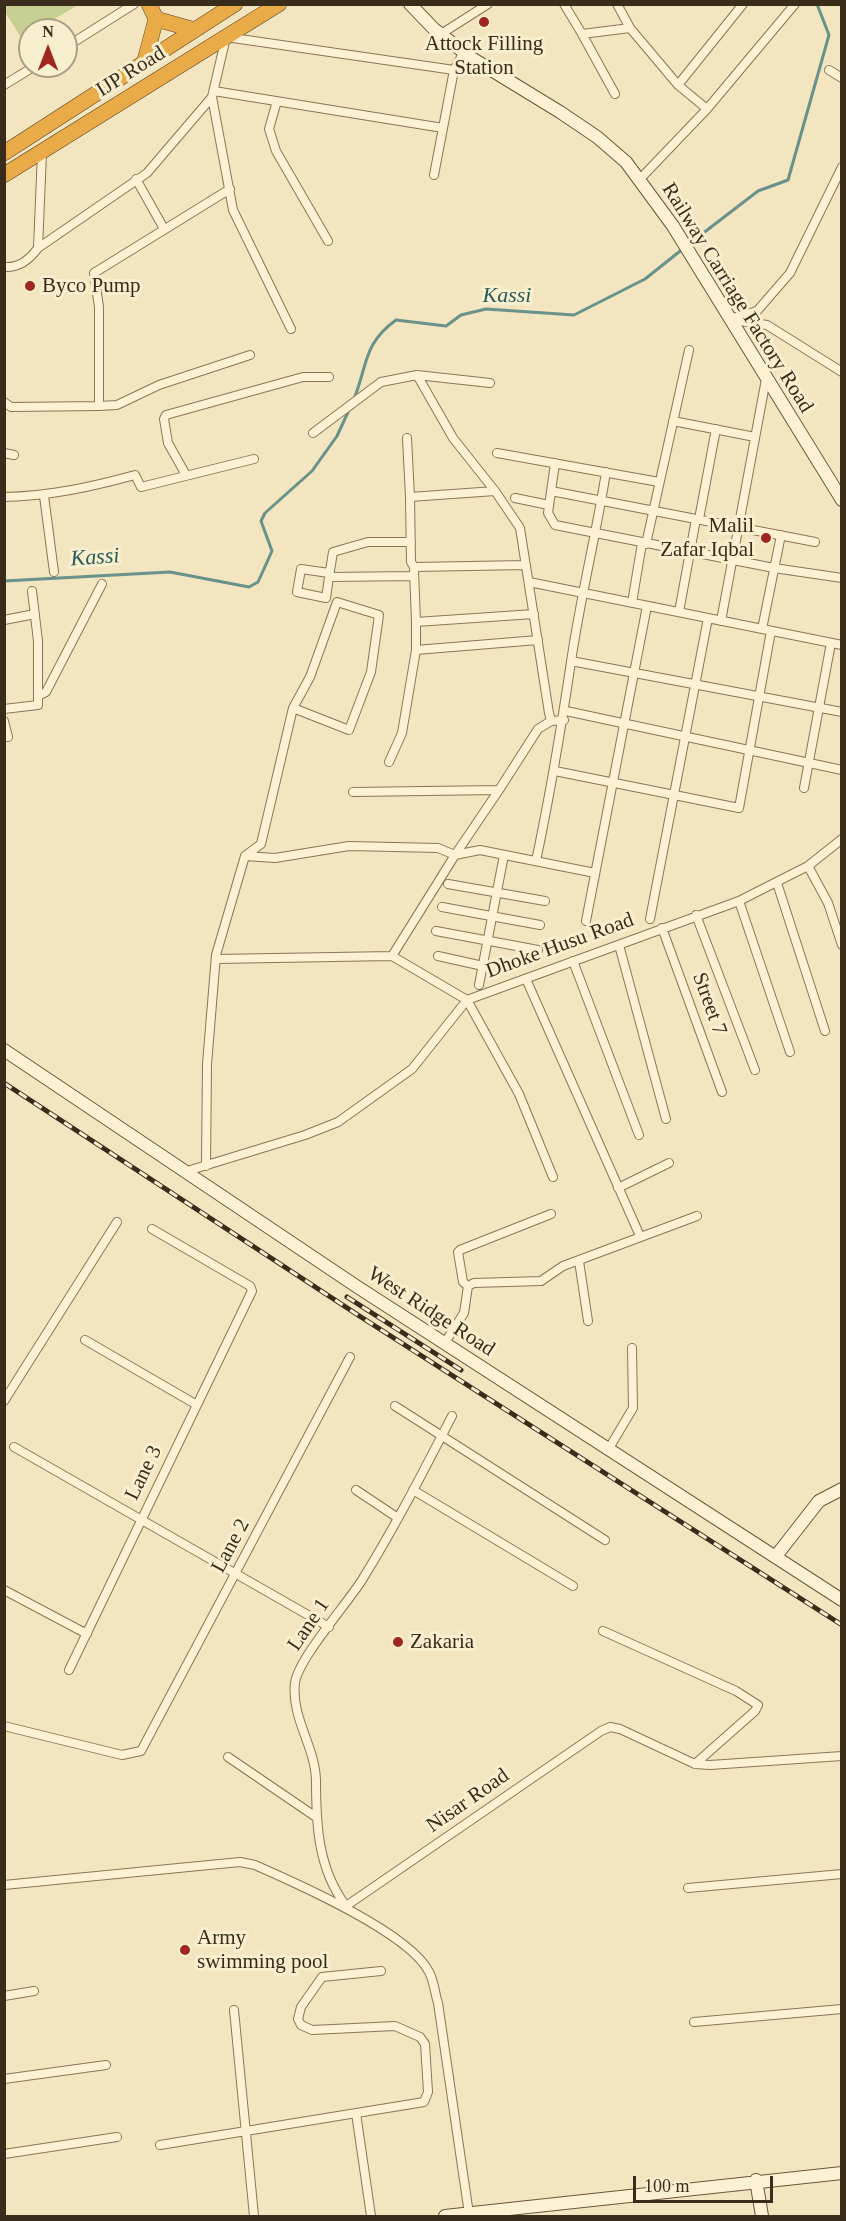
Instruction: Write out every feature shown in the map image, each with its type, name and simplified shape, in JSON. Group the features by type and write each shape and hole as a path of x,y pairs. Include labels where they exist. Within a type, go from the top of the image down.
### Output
{"highway":[{"path":"145,60 156,19 149,4"},
{"name":"IJP Road","path":"4,153 86,103 145,60 235,4"},
{"name":"IJP Road","path":"4,175 279,4"},
{"path":"156,19 195,30"}],"main road":[{"name":"Railway Carriage Factory Road","path":"410,4 441,34 464,52 597,137 626,162 673,226 841,498"},
{"name":"West Ridge Road","path":"4,1050 184,1173 444,1344 842,1600"},
{"path":"776,1556 819,1501 842,1489"},
{"path":"446,2217 756,2180 842,2173"},
{"path":"756,2180 762,2217"}],"street":[{"path":"78,40 135,4"},
{"path":"441,34 488,4"},
{"path":"564,4 615,94"},
{"path":"617,4 630,28 678,85 707,109"},
{"path":"678,85 743,4"},
{"path":"640,179 707,109 795,4"},
{"path":"582,34 630,28"},
{"path":"291,329 233,210 213,94 226,37 454,70"},
{"path":"434,175 454,70 464,52"},
{"path":"829,70 842,78"},
{"path":"4,84 18,76"},
{"path":"213,94 277,101 443,128"},
{"path":"4,267 13,267 30,260 38,248 136,179 147,174 213,94"},
{"path":"277,101 269,129 276,151 328,242"},
{"path":"38,248 42,153"},
{"path":"729,319 757,311 790,273 842,167"},
{"path":"136,179 164,228"},
{"path":"99,403 99,307 94,273 230,189"},
{"path":"729,319 767,325 842,372"},
{"path":"632,603 689,350"},
{"path":"4,402 11,407 22,408 99,403 117,405 159,385 250,355"},
{"path":"417,375 453,438 495,491 520,528 551,721"},
{"path":"313,433 381,382 417,375 490,383"},
{"path":"186,475 168,443 164,419 166,415 303,377 329,377"},
{"path":"721,621 766,379"},
{"path":"673,421 755,437"},
{"path":"679,612 688,552 698,519 716,429"},
{"path":"389,762 402,733 416,650 407,438"},
{"path":"4,453 14,455"},
{"path":"496,453 659,482"},
{"path":"4,497 44,496 135,475 141,487 254,459"},
{"path":"555,463 549,505 550,520 555,525 774,568 842,578"},
{"path":"536,861 566,711 571,661 597,534 606,472"},
{"path":"410,496 495,491"},
{"path":"551,491 815,542"},
{"path":"44,496 54,572"},
{"path":"515,498 549,505"},
{"path":"555,771 739,808 759,697 774,568 781,535"},
{"path":"411,542 368,542 333,552 329,575 526,565"},
{"path":"529,582 842,645"},
{"path":"38,696 46,692 102,584"},
{"path":"4,709 38,705 38,641 32,591"},
{"path":"206,1166 207,1064 216,959 245,856 261,844 293,708 310,677 337,602 379,615 371,672 349,730 293,708"},
{"path":"586,921 647,606"},
{"path":"4,620 35,614"},
{"path":"416,622 534,614"},
{"path":"651,919 708,618"},
{"path":"416,650 538,640"},
{"path":"804,788 831,643"},
{"path":"571,661 842,712"},
{"path":"566,711 842,770"},
{"path":"392,956 538,729 551,721 564,720"},
{"path":"4,721 8,737"},
{"path":"353,792 499,790"},
{"name":"Dhoke Husu Road","path":"184,1173 305,1136 338,1122 412,1069 466,1000 696,915 739,902 808,866 842,839"},
{"path":"245,856 275,858 350,846 438,848 455,855 480,850 595,873"},
{"path":"479,986 504,855"},
{"path":"808,866 828,903 842,945"},
{"path":"777,883 825,1031"},
{"path":"448,884 544,902"},
{"path":"739,902 790,1052"},
{"path":"441,907 540,925"},
{"path":"696,915 755,1070"},
{"name":"Street 7","path":"662,928 722,1092"},
{"path":"436,931 538,950"},
{"path":"619,945 666,1119"},
{"path":"216,959 392,956 466,1000 519,1094 553,1177"},
{"path":"438,956 483,966"},
{"path":"573,961 639,1135"},
{"path":"526,979 640,1236"},
{"path":"618,1188 669,1163"},
{"path":"468,1286 463,1282 458,1252 460,1250 551,1214"},
{"path":"468,1286 474,1283 541,1281 563,1266 697,1216"},
{"path":"4,1401 117,1222"},
{"name":"Lane 3","path":"69,1670 252,1291 250,1286 152,1229"},
{"path":"579,1261 588,1321"},
{"path":"444,1344 464,1313 468,1286"},
{"path":"85,1340 197,1405"},
{"path":"608,1450 633,1408 632,1348"},
{"name":"Lane 2","path":"4,1726 122,1755 141,1751 237,1574 350,1357"},
{"path":"395,1406 605,1540"},
{"name":"Lane 1","path":"346,1906 327,1874 316,1817 315,1768 309,1742 296,1713 295,1680 361,1582 452,1416"},
{"path":"14,1447 329,1627"},
{"path":"356,1490 398,1518"},
{"path":"413,1490 573,1586"},
{"path":"828,1495 842,1497"},
{"path":"4,1590 87,1634"},
{"path":"603,1631 736,1691 758,1705 755,1711 695,1764"},
{"name":"Nisar Road","path":"346,1906 610,1727 620,1729 695,1764"},
{"path":"695,1764 710,1765 842,1756"},
{"path":"228,1757 316,1817"},
{"path":"4,1885 240,1862 255,1865 346,1906 405,1946 429,1971 438,2003 469,2214"},
{"path":"688,1888 842,1874"},
{"path":"160,2145 424,2102 428,2092 425,2044 420,2037 395,2026 312,2030 301,2025 297,2014 322,1977 381,1971"},
{"path":"4,1996 34,1991"},
{"path":"694,2022 842,2009"},
{"path":"234,2010 254,2217"},
{"path":"4,2079 106,2065"},
{"path":"356,2113 371,2217"},
{"path":"4,2154 117,2137"}],"green space":[{"path":"5,4 78,5 56,18 18,18 18,33 5,12"}],"waterway":[{"name":"Kassi","path":"689,244 758,191 788,180 829,35 817,4"},
{"name":"Kassi","path":"354,399 372,346 385,329 396,320 446,326 461,315 486,309 574,315 645,279 684,248"},
{"name":"Kassi","path":"4,581 170,572 249,587 258,582 272,551 261,521 265,513 312,471 337,436 349,410"}],"railway":[{"path":"4,1083 361,1317 842,1625"},
{"path":"347,1297 461,1370"}],"place":[{"name":"Attock Filling Station","path":"484,22"},
{"name":"Byco Pump","path":"30,286"},
{"name":"Malil Zafar Iqbal","path":"766,538"},
{"name":"Zakaria","path":"398,1642"},
{"name":"Army swimming pool","path":"185,1950"}]}
